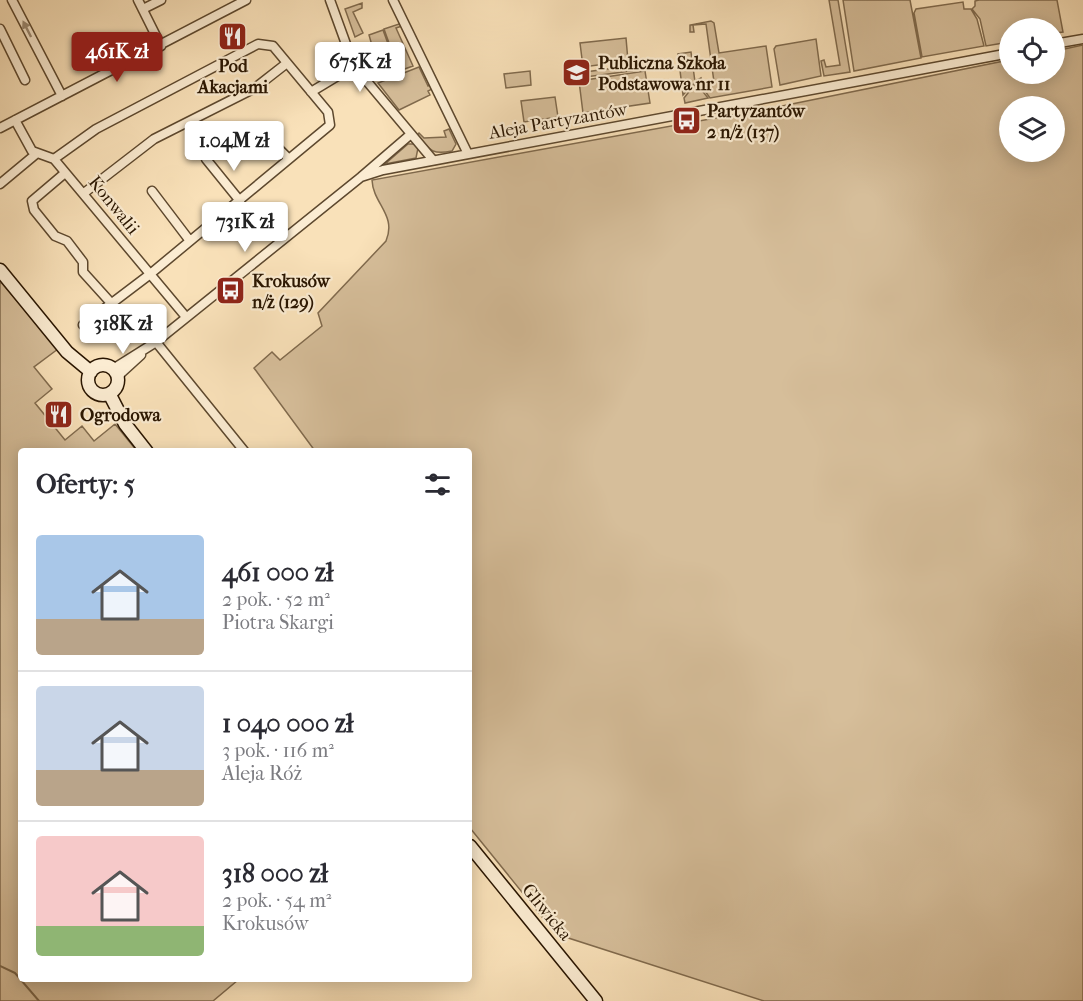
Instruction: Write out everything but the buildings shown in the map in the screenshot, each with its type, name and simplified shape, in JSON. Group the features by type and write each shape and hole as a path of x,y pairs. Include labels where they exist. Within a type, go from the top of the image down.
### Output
{"main road":[{"path":"0,270 67,352 90,372"},
{"path":"101,365 116,373 117,388 110,395 98,395 91,389 88,381 90,372 101,365"},
{"path":"110,395 125,424 144,448"},
{"name":"Gliwicka","path":"472,848 596,1001"}],"street":[{"path":"12,0 62,96"},
{"path":"138,0 161,45"},
{"path":"143,9 161,0"},
{"path":"0,128 246,0"},
{"path":"330,0 354,66 433,160"},
{"path":"393,0 468,154"},
{"path":"0,29 3,44 26,80"},
{"path":"1065,42 1083,39"},
{"path":"15,120 32,151 54,159 96,129 258,44 273,46 328,112 330,125 288,158 240,201 83,326"},
{"name":"Aleja Partyzantów","path":"361,177 433,160 999,55"},
{"path":"84,193 154,139 255,88 287,63"},
{"path":"311,92 354,66"},
{"path":"258,128 288,158"},
{"path":"116,373 361,177 411,134"},
{"path":"0,184 36,154"},
{"name":"Konwalii","path":"54,159 186,317"},
{"path":"206,159 240,201"},
{"path":"65,173 32,201 34,210 55,236 67,241 83,262 83,272 111,303"},
{"path":"152,191 190,241"},
{"path":"156,342 241,448"}],"shaded area":[{"path":"829,0 838,0 850,72 824,76 821,61 824,60 826,67 840,65"},
{"path":"843,0 910,0 921,58 854,71"},
{"path":"1057,0 1060,18 999,18 999,44 986,46 980,19 972,9 975,1"},
{"path":"963,2 964,9 971,9 977,19 984,46 922,57 914,13 916,9"},
{"path":"362,3 362,8 353,12 363,33 355,37 345,9"},
{"path":"711,21 714,23 719,53 766,46 772,87 710,98 697,80 701,78 702,85 714,82 706,24 693,25 694,32 690,32 690,25"},
{"path":"399,24 402,26 396,28 413,66 399,71 384,29"},
{"path":"383,30 398,71 373,80 356,56 363,53 370,71 387,64 381,46 373,49 369,35"},
{"path":"626,38 628,61 583,67 580,43"},
{"path":"816,39 821,76 780,85 774,49 776,46"},
{"path":"1083,45 1083,1001 764,1001 556,934 472,830 472,448 313,448 254,368 272,352 280,360 322,326 318,313 386,241 389,224 376,196 372,180 782,106 999,62 999,84 1065,84 1065,49"},
{"path":"691,52 695,82 683,95 678,54"},
{"path":"645,64 646,69 570,79 570,74"},
{"path":"419,67 428,86 430,85 432,89 428,91 430,95 399,110 378,83"},
{"path":"530,71 531,85 506,88 504,74"},
{"path":"645,71 650,103 583,113 579,81"},
{"path":"696,83 708,98 685,103 684,98"},
{"path":"555,97 558,117 524,122 521,101"},
{"path":"449,129 456,144 452,151 435,152 417,135 419,133 424,138 446,137 444,131"},
{"path":"408,144 415,144 418,148 416,158 385,164"},
{"path":"0,281 58,349 34,367 52,389 35,403 65,440 82,426 94,441 115,424 135,448 18,448 18,982 236,982 213,1001 0,1001"}],"waterway":[{"path":"0,966 18,976"},
{"path":"23,982 39,1001"}],"place":[{"name":"Pod Akacjami","path":"233,37"},
{"name":"Publiczna Szkoła Podstawowa nr 11","path":"577,73"},
{"name":"Partyzantów 2 n/ż (137)","path":"686,121"},
{"name":"Krokusów n/ż (129)","path":"231,291"},
{"name":"Ogrodowa","path":"59,415"}]}
